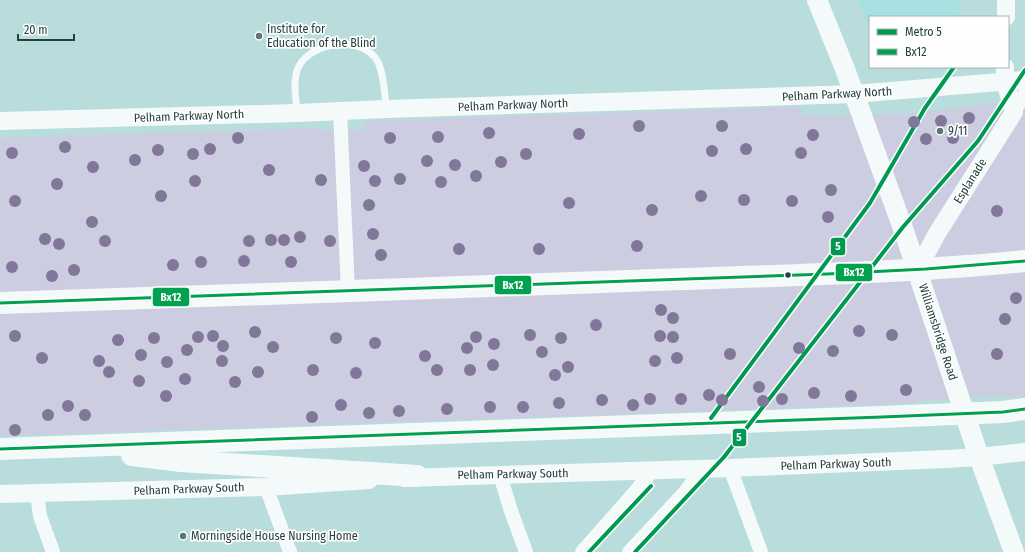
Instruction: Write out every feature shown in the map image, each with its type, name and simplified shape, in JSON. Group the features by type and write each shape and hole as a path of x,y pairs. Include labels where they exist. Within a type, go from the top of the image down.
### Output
{"main road":[{"name":"Williamsbridge Road","path":"818,0 854,94 917,270 979,457 1014,552"},
{"path":"0,303 348,292 876,272 966,267 1025,261"},
{"path":"0,449 858,418 1003,412 1025,409"},
{"path":"66,447 181,461 418,476"}],"street":[{"path":"1006,0 1006,16"},
{"name":"Pelham Parkway North","path":"0,121 854,94 1005,74 1025,80"},
{"path":"1005,74 1014,112"},
{"name":"Esplanade","path":"917,270 938,232 1025,93"},
{"path":"340,111 348,292"},
{"name":"Pelham Parkway South","path":"0,494 266,487 328,484 418,476 730,468 979,457 1025,452"},
{"path":"730,468 761,552"},
{"path":"628,552 685,492 702,469"},
{"path":"582,552 652,471"},
{"path":"500,475 526,552"},
{"path":"266,487 290,552"},
{"path":"37,494 40,516 53,552"}],"lane":[{"path":"297,112 296,76 299,66 306,58 322,48 330,45 345,44 354,45 364,49 372,54 378,62 382,74 386,109"}],"shaded area":[{"path":"858,0 959,0 959,16 869,16 869,27"},
{"path":"1025,100 1025,396 1007,398 1007,395 918,401 918,403 0,436 0,138 320,128 320,131 362,130 368,121 801,107 803,116 909,114"}],"metro line":[{"name":"5","path":"711,418 870,203 925,108 953,68"},
{"name":"5","path":"635,552 724,457 903,227 978,141 1025,70"},
{"name":"5","path":"589,552 651,486"}],"transit line":[{"name":"Bx12","path":"0,303 827,274 926,269 1025,261"},
{"name":"Bx12","path":"0,449 882,417 1003,412 1025,409"}],"place":[{"name":"Institute for Education of the Blind","path":"259,36"},
{"name":"9/11","path":"940,131"},
{"name":"Morningside House Nursing Home","path":"183,536"}]}
